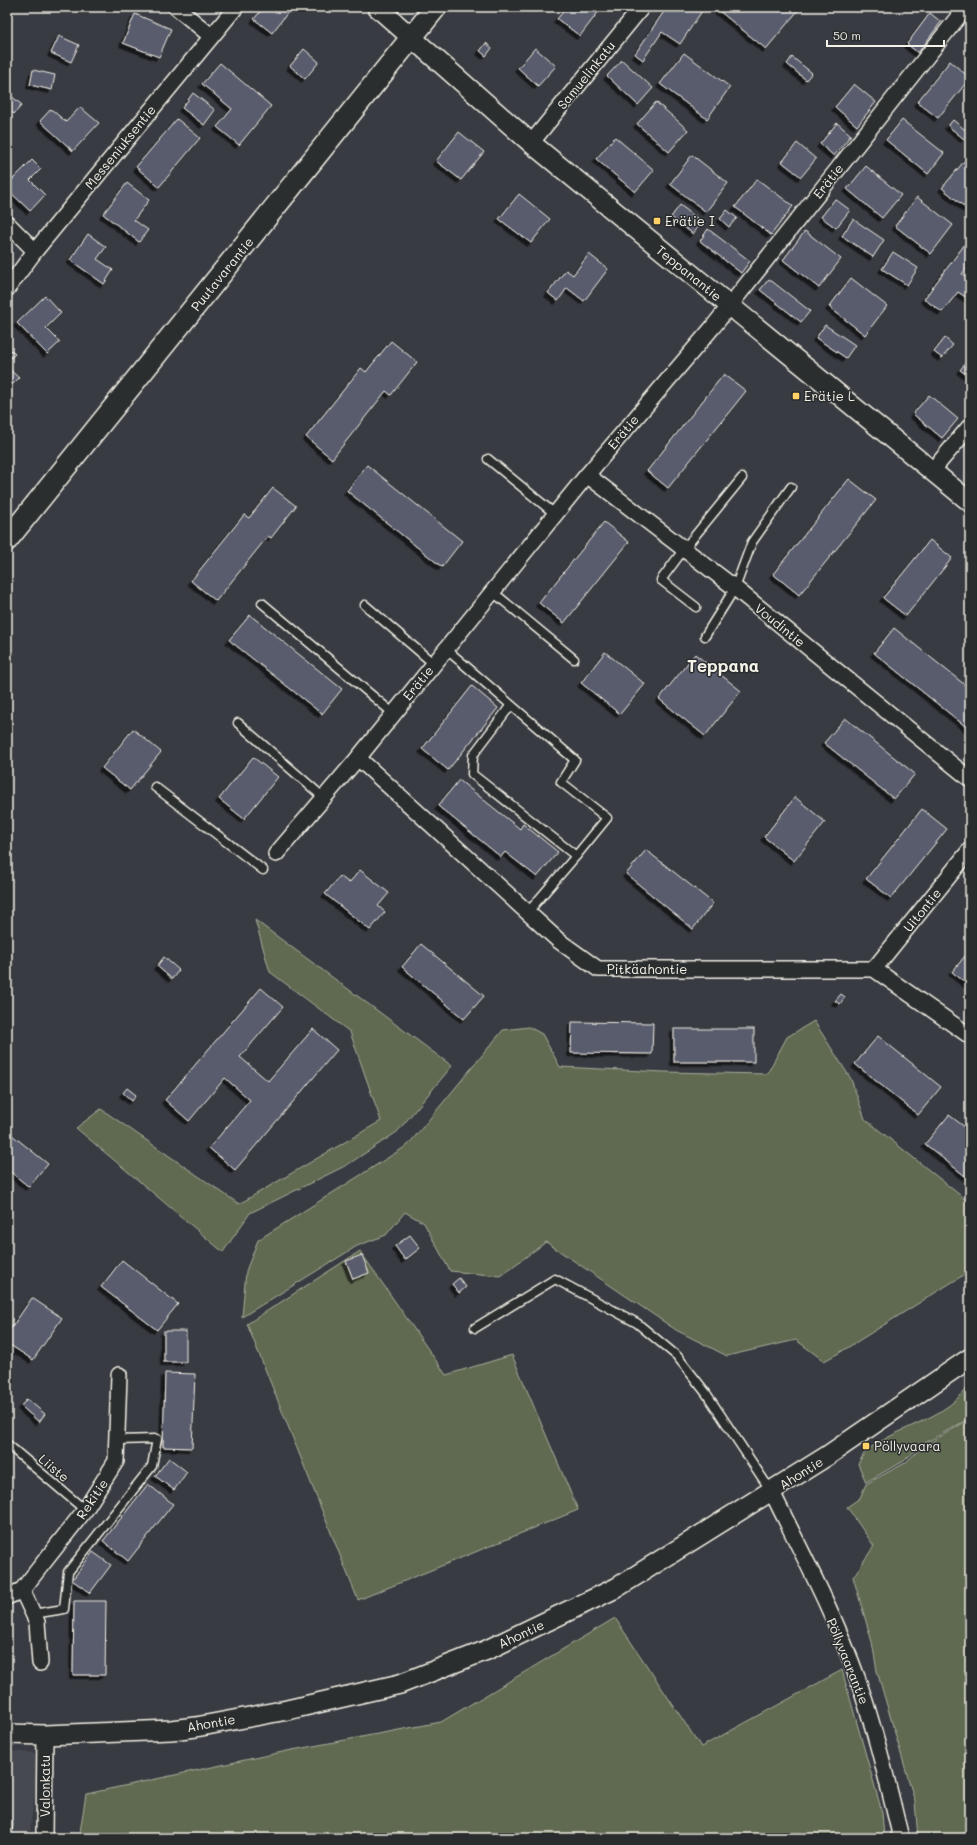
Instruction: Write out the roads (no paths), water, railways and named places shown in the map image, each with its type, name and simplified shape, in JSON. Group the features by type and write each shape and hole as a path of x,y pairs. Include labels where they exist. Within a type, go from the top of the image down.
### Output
{"main road":[{"name":"Puutavarantie","path":"7,540 436,7"}],"street":[{"path":"176,7 211,36"},
{"name":"Messeniuksentie","path":"7,289 35,251 236,7"},
{"name":"Teppanantie","path":"377,7 411,39 531,143 970,502"},
{"name":"Samuelinkatu","path":"531,143 642,7"},
{"name":"Erätie","path":"276,854 358,758 587,475 730,306 966,7"},
{"path":"7,223 35,251"},
{"path":"932,471 970,426"},
{"name":"Voudintie","path":"587,475 735,588 970,779"},
{"name":"Pitkäahontie","path":"358,758 559,941 598,969 874,969"},
{"name":"Uitontie","path":"874,969 970,850"},
{"path":"874,969 970,1036"},
{"name":"Ahontie","path":"7,1734 171,1730 196,1727 287,1710 400,1684 487,1650 616,1588 772,1492 970,1358"},
{"name":"Rekitie","path":"7,1597 22,1590 85,1510 116,1461 119,1375"},
{"name":"Pöllyvaarantie","path":"772,1492 838,1631 857,1678 878,1742 901,1838"},
{"path":"22,1590 37,1622 40,1663"},
{"name":"Valonkatu","path":"44,1838 45,1734"}],"lane":[{"path":"488,459 555,514"},
{"path":"696,607 661,580 684,549 742,478"},
{"path":"706,636 735,588 752,542 791,487"},
{"path":"493,592 574,660"},
{"path":"262,603 394,714"},
{"path":"365,605 434,664"},
{"path":"446,649 575,760 560,782 606,818 528,912"},
{"path":"511,705 473,756 472,774 576,856"},
{"path":"238,723 324,798"},
{"path":"155,787 263,870"},
{"path":"476,1328 555,1279 603,1303 637,1323 677,1356 706,1393 772,1492"},
{"path":"33,1614 64,1609 68,1572 152,1466 157,1439 117,1440"},
{"name":"Liiste","path":"7,1444 85,1510"}],"place":[{"name":"Erätie I","path":"657,221"},
{"name":"Erätie L","path":"796,396"},
{"name":"Pöllyvaara","path":"866,1446"}],"district":[{"name":"Teppana","path":"723,666"}]}
